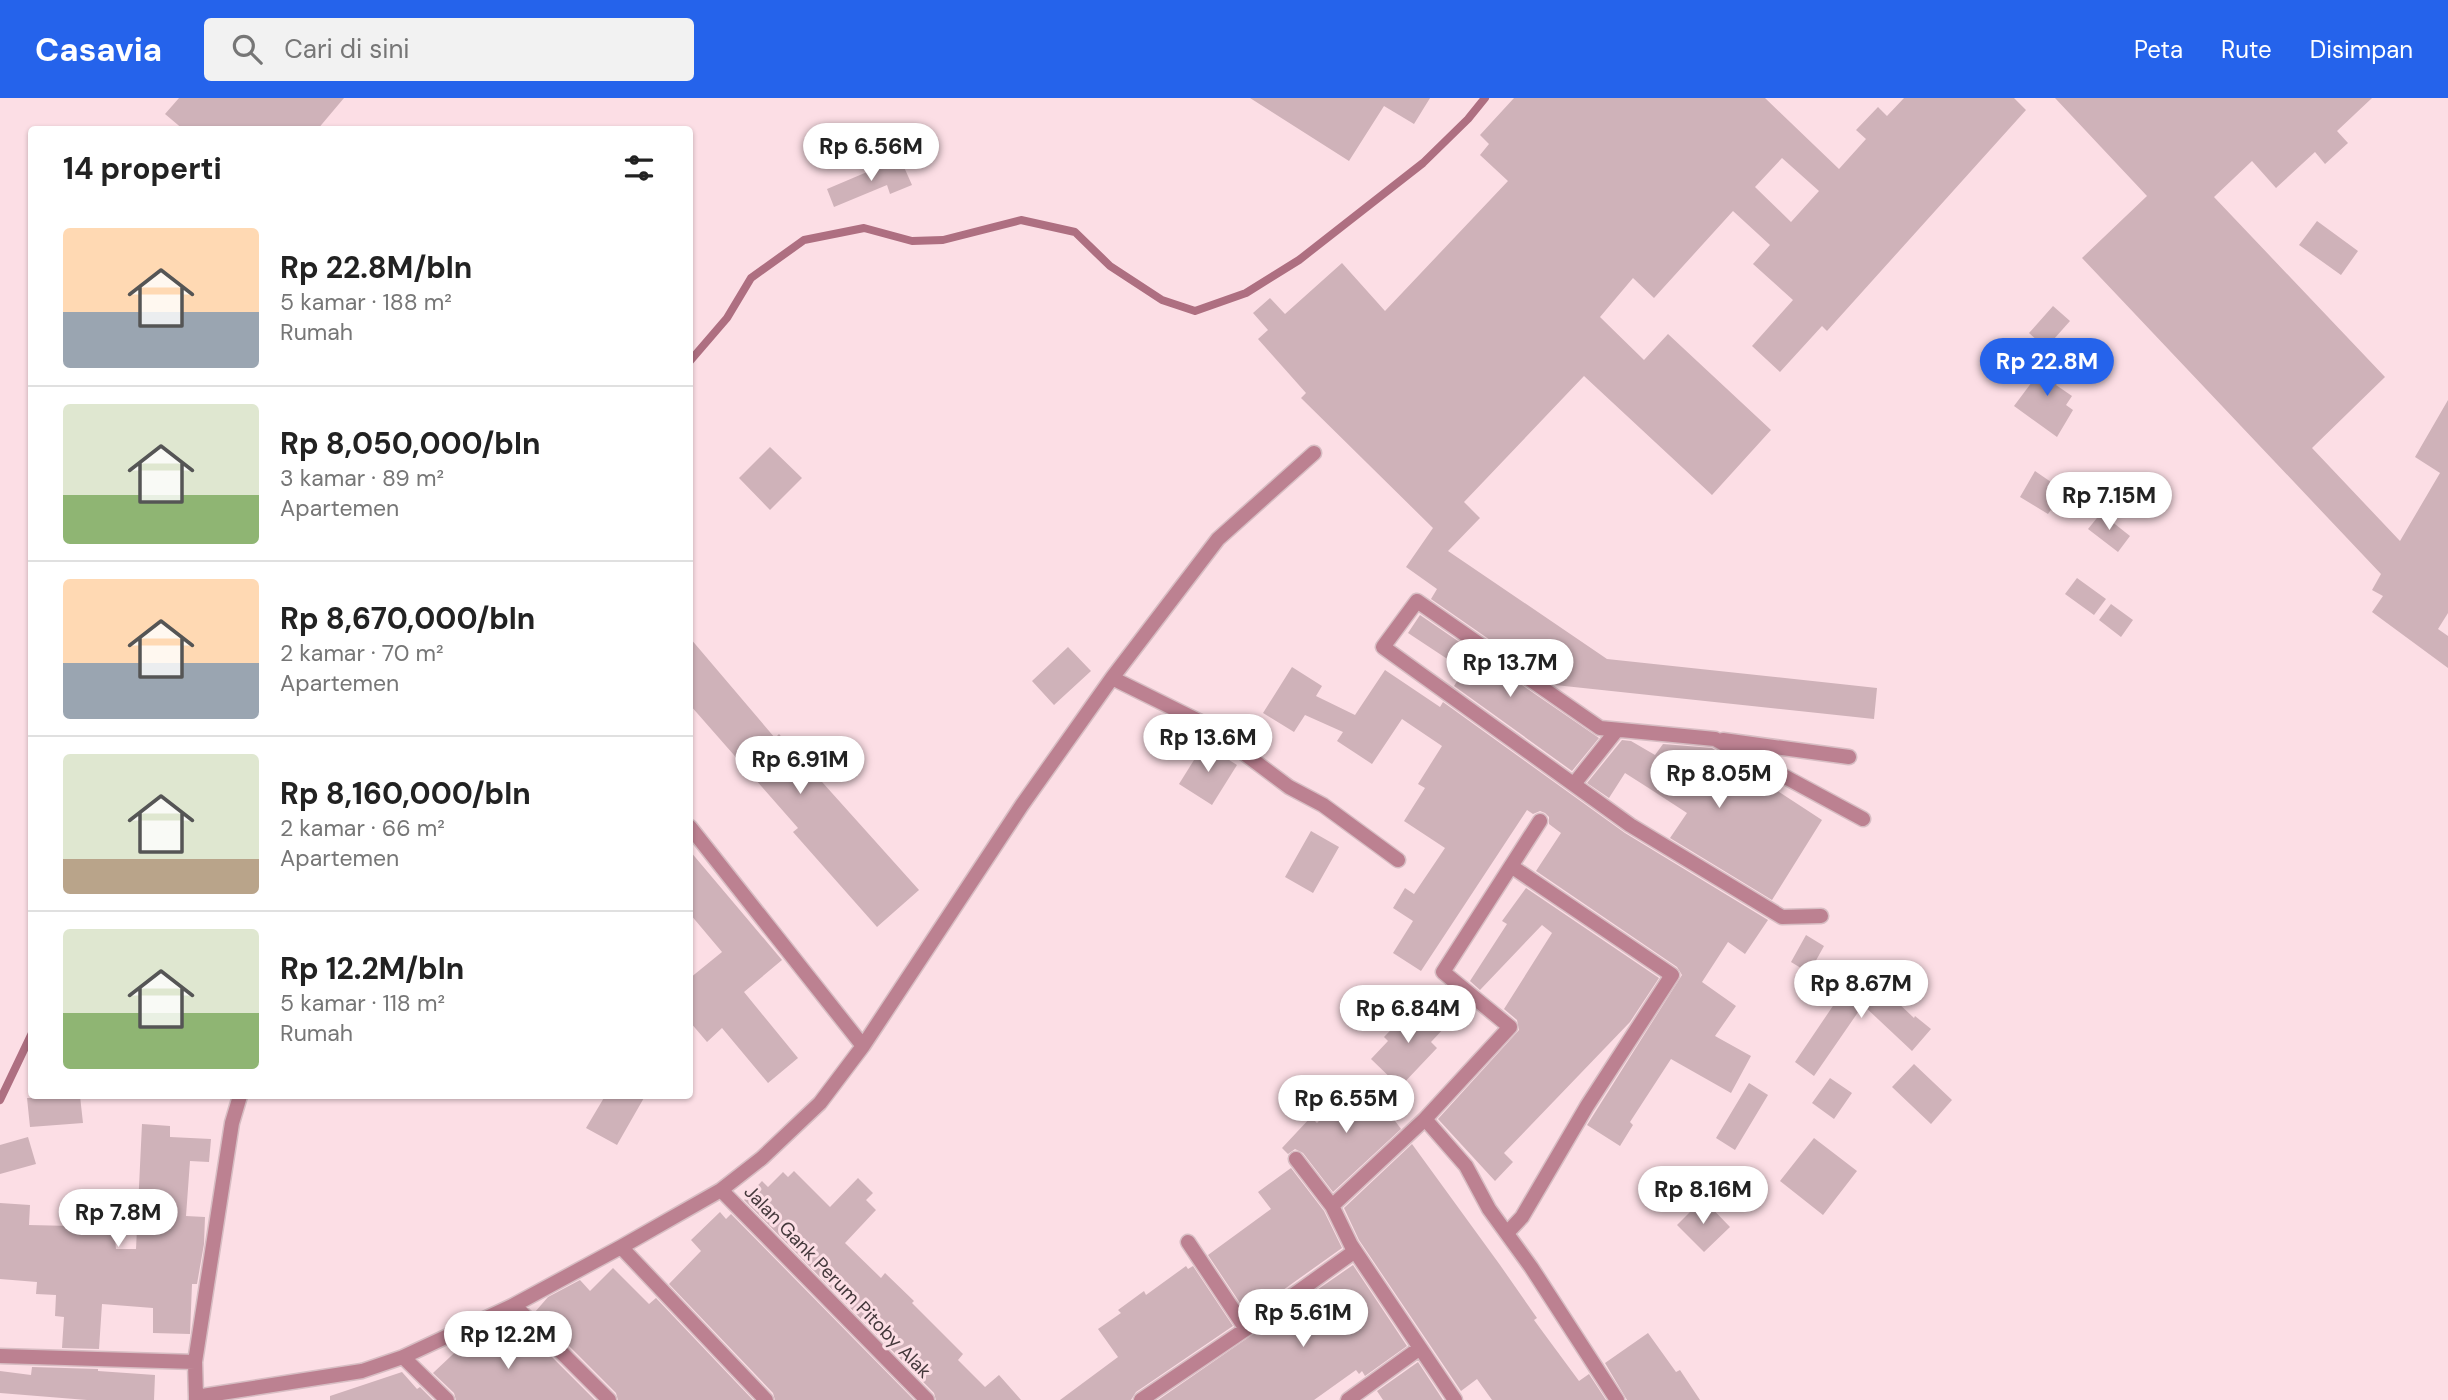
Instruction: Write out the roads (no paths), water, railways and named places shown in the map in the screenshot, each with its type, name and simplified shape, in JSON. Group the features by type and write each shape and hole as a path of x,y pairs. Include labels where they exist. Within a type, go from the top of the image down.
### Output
{"street":[{"path":"239,1099 232,1123 195,1362 196,1399 362,1371 403,1357 514,1305 721,1190 794,1130 820,1103 863,1046 1021,805 1112,678 1218,539 1314,453"},
{"path":"1821,916 1782,917 1630,825 1383,647 1417,601 1600,728 1715,739 1849,757"},
{"path":"1112,678 1205,724 1279,780 1323,805 1398,860"},
{"path":"1574,784 1617,730"},
{"path":"1715,739 1863,819"},
{"path":"1332,1206 1425,1119 1510,1027 1443,972 1540,821"},
{"path":"693,831 863,1046"},
{"path":"1507,1234 1522,1217 1587,1105 1672,975 1511,866"},
{"path":"1425,1119 1466,1166 1489,1209 1618,1400"},
{"path":"1296,1159 1332,1206 1355,1251 1455,1400"},
{"name":"Jalan Gank Perum Pitoby Alak","path":"721,1190 927,1400"},
{"path":"1188,1242 1246,1329"},
{"path":"621,1247 766,1400"},
{"path":"1141,1400 1355,1251"},
{"path":"514,1305 609,1400"},
{"path":"1348,1400 1420,1348"},
{"path":"0,1356 195,1362"},
{"path":"403,1357 447,1400"}],"waterway":[{"path":"693,358 727,318 751,278 804,240 864,228 912,241 943,240 1021,220 1075,232 1110,266 1162,300 1195,311 1246,293 1299,260 1423,163 1468,119 1485,98"},
{"path":"0,1100 28,1041"}]}
